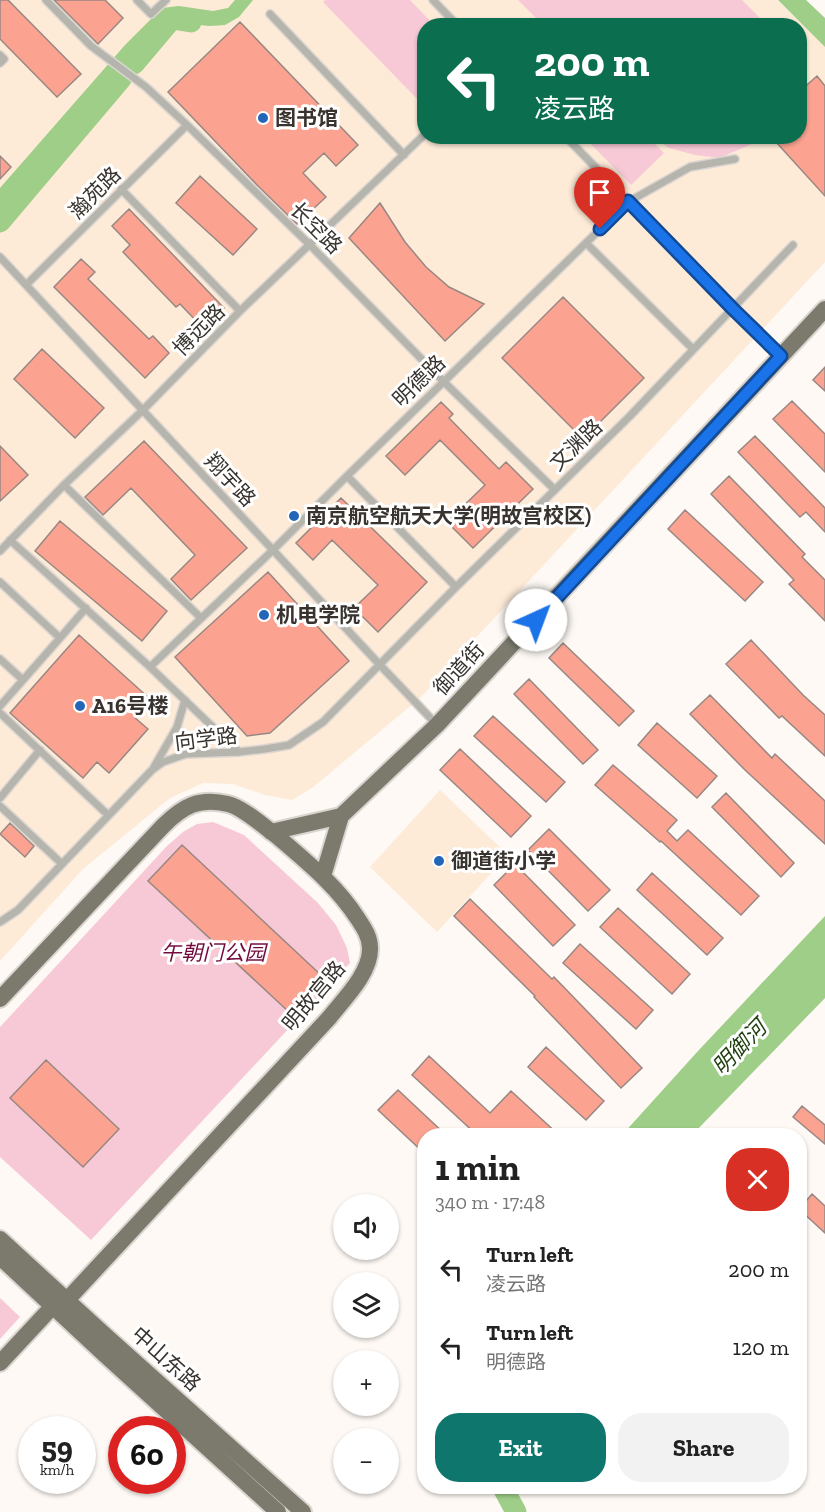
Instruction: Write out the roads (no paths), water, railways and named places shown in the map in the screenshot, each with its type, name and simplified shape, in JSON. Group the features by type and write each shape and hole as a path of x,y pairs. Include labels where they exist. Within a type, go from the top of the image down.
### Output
{"main road":[{"name":"御道街","path":"271,832 340,816 438,725 825,309"},
{"name":"明故宫路","path":"0,999 163,826 185,807 196,803 232,804 271,832 323,876 349,905 366,932 370,948 365,972 329,1018 0,1364"},
{"path":"323,876 340,816"},
{"name":"中山东路","path":"0,1239 60,1303 278,1512"},
{"name":"中山东路","path":"0,1257 60,1303 303,1512"}],"lane":[{"name":"长空路","path":"46,0 91,46 146,87 187,124 554,489"},
{"path":"137,0 151,14 166,0"},
{"path":"433,0 450,18"},
{"path":"270,14 404,155"},
{"path":"0,56 4,59 0,63"},
{"name":"瀚苑路","path":"26,285 187,124"},
{"name":"博远路","path":"0,551 240,311 417,142"},
{"path":"573,144 781,356"},
{"name":"明德路","path":"150,667 273,550 628,201 690,167 735,159"},
{"path":"122,189 240,311"},
{"path":"586,243 693,349"},
{"name":"文渊路","path":"380,665 456,586 629,417 793,245"},
{"name":"翔宇路","path":"0,257 438,725"},
{"path":"346,476 456,586"},
{"path":"64,485 201,618"},
{"path":"10,540 150,667 238,752"},
{"path":"0,582 60,638"},
{"path":"0,706 86,608"},
{"path":"0,659 23,680"},
{"name":"向学路","path":"0,922 18,910 152,770 163,762 186,754 238,752 289,745 323,722 380,665"},
{"path":"152,770 177,727 185,700"},
{"path":"0,713 108,815"},
{"path":"0,798 40,750"},
{"path":"0,806 61,863"}],"water":[{"path":"235,0 253,0 239,17 225,25 178,23 162,28 0,213 0,188 125,45 162,8 179,6 213,11 228,8"},
{"path":"778,0 806,0 825,18 825,47 807,29 807,18 796,18"},
{"path":"825,916 825,998 699,1128 628,1128"}],"waterway":[{"path":"134,64 172,19 191,22"},
{"path":"0,222 121,79"},
{"name":"明御河","path":"506,1494 516,1512"}],"place":[{"name":"图书馆","path":"263,118"},
{"name":"南京航空航天大学(明故宫校区)","path":"294,516"},
{"name":"机电学院","path":"264,615"},
{"name":"A16号楼","path":"80,706"},
{"name":"御道街小学","path":"439,861"}],"park label":[{"name":"午朝门公园","path":"213,953"}]}
